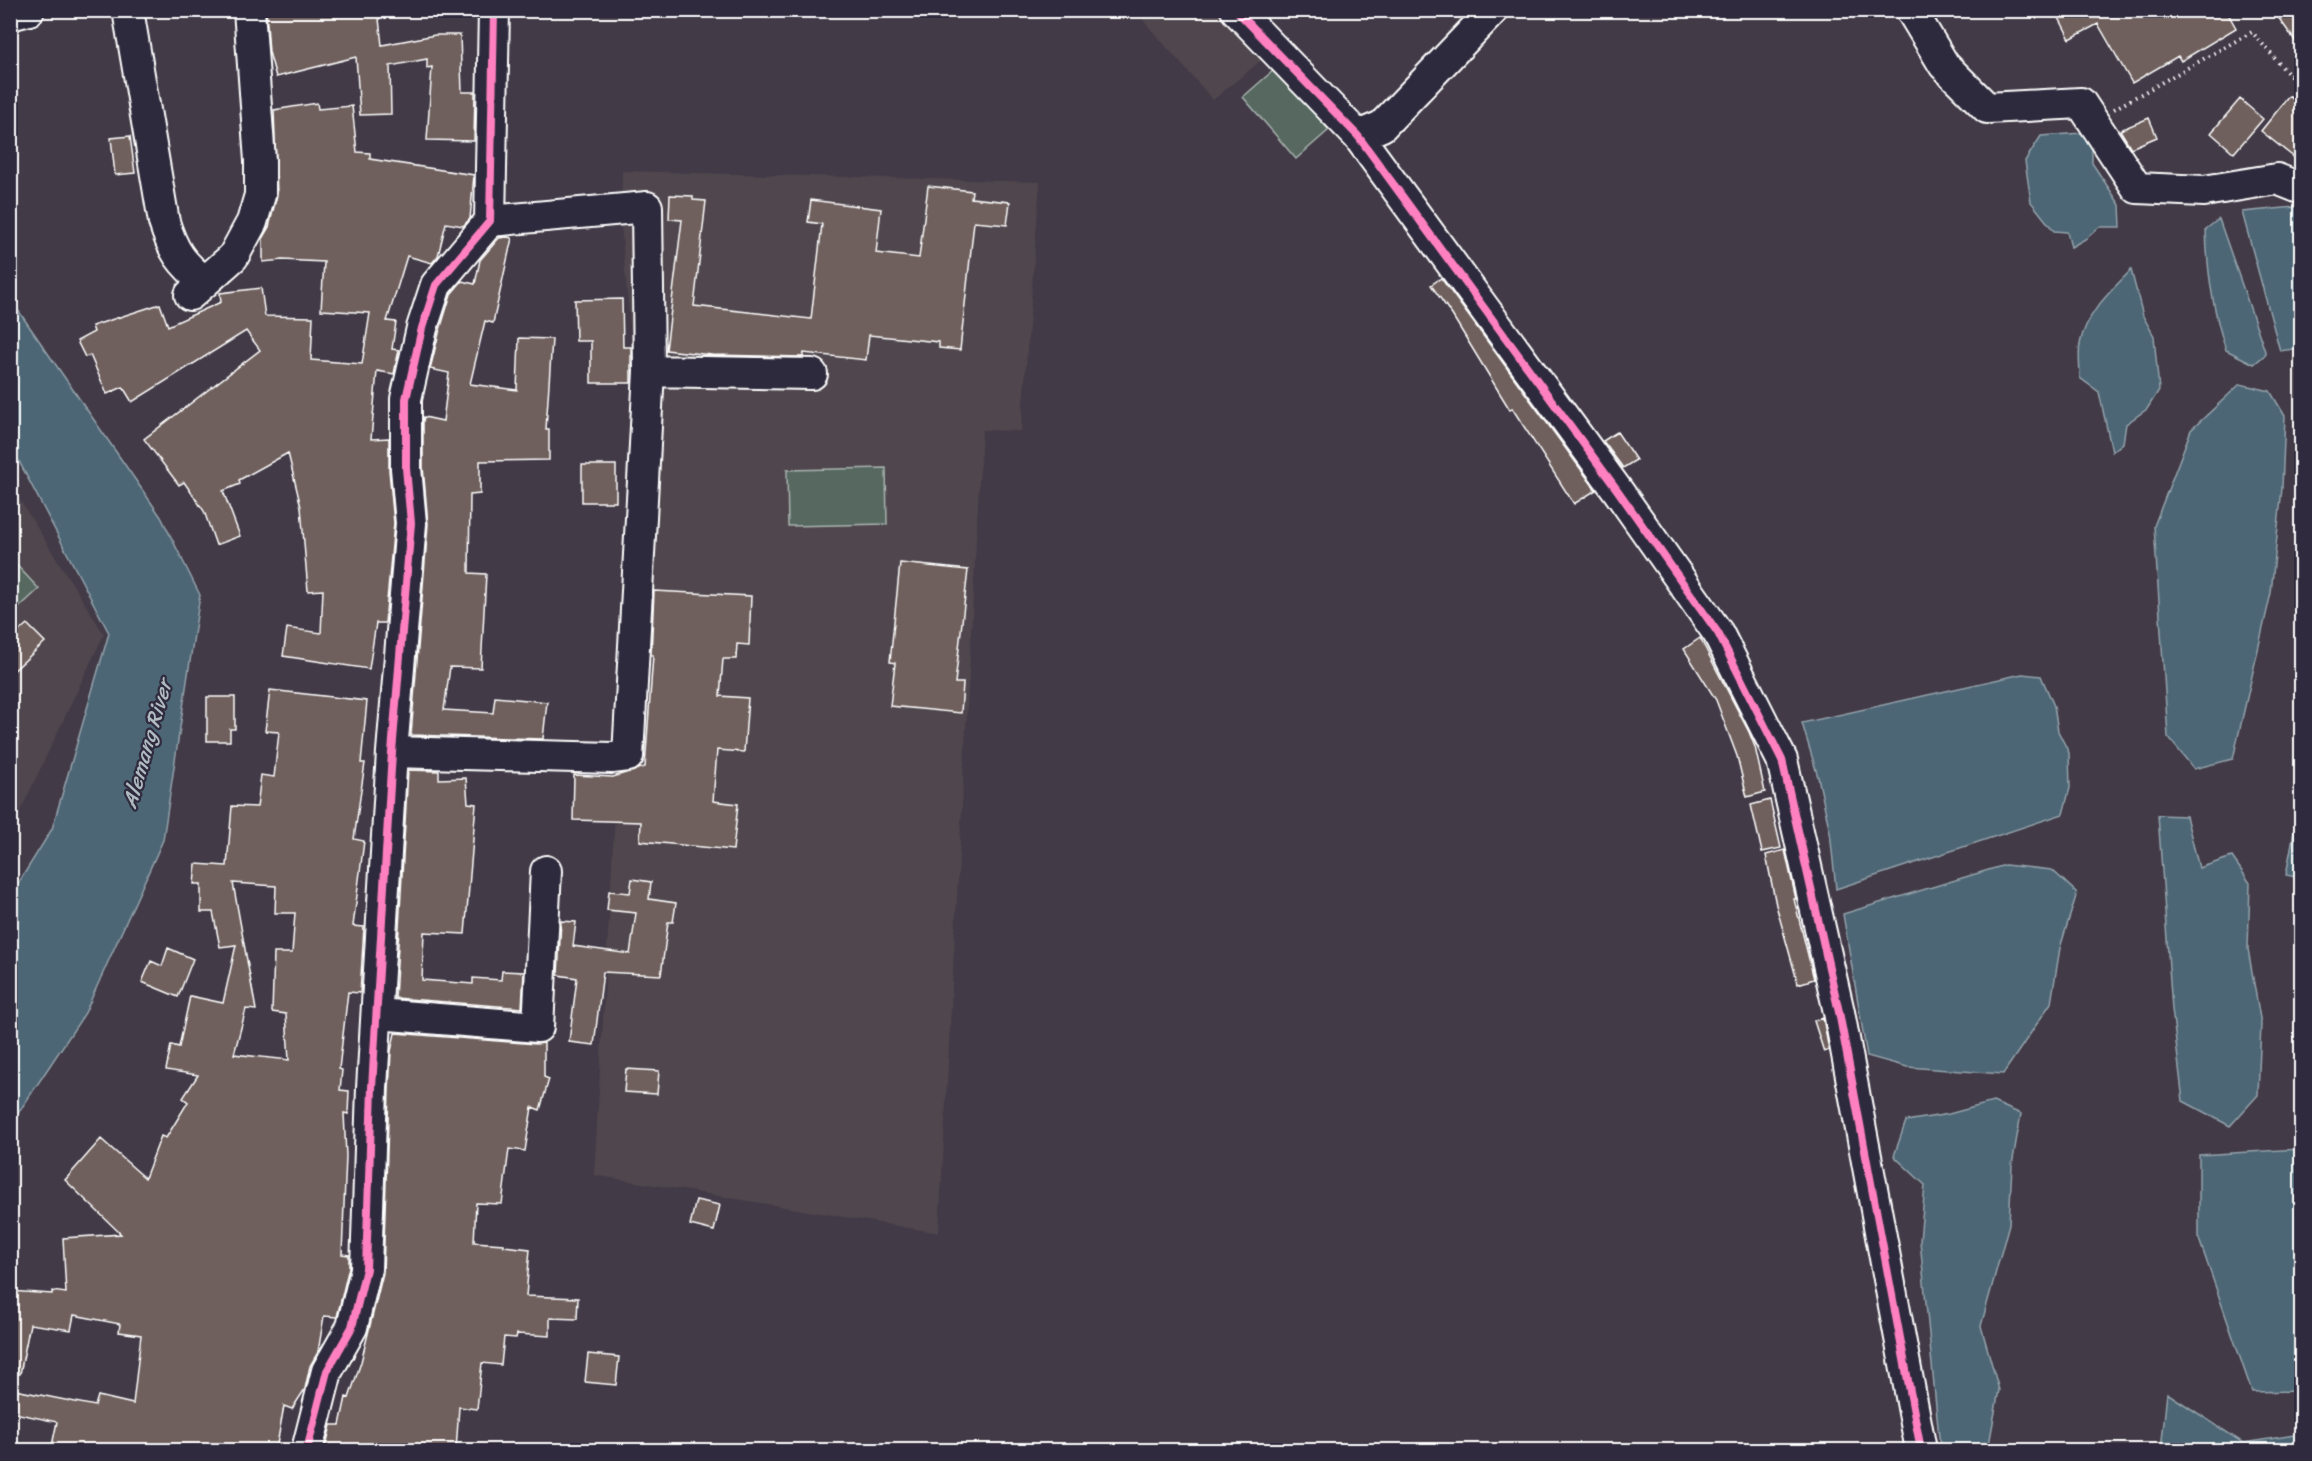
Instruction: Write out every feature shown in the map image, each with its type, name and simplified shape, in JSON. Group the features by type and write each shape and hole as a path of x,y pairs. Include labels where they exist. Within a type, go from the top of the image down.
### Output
{"street":[{"path":"10,15 29,10"},
{"path":"128,10 165,222 171,245 198,289 233,257 252,222 260,195 260,161 249,10"},
{"path":"307,1450 327,1371 352,1327 366,1269 377,1014 392,752 411,523 406,468 406,399 422,328 436,285 490,221 494,10"},
{"path":"1236,10 1358,136 1618,491 1718,633 1782,760 1839,1012 1921,1450"},
{"path":"1358,136 1382,126 1493,10"},
{"path":"1911,10 1944,65 1987,108 2080,103 2137,188 2204,191 2277,179 2301,189"},
{"path":"392,752 612,758 628,756 649,371 647,207 490,221"},
{"path":"649,371 812,374"},
{"path":"377,1014 538,1027 546,871"}],"path":[{"path":"2093,121 2252,32 2290,76 2301,68"}],"shaded area":[{"path":"1135,11 1217,11 1264,58 1213,100"},
{"path":"622,171 1040,182 1021,431 982,430 939,1233 594,1175 638,417 621,225"},
{"path":"11,486 104,634 11,831"}],"green space":[{"path":"1276,68 1329,130 1296,159 1243,97"},
{"path":"886,468 887,524 788,526 787,470"},
{"path":"10,558 39,589 11,615 10,615"}],"water":[{"path":"2082,133 2092,147 2092,163 2120,205 2121,227 2099,227 2087,238 2071,247 2067,232 2054,231 2031,202 2025,161 2041,136"},
{"path":"2296,207 2302,210 2301,348 2280,351 2242,212"},
{"path":"2219,219 2266,354 2254,364 2226,350 2214,306 2206,229"},
{"path":"2131,270 2143,316 2154,336 2159,390 2147,409 2126,424 2123,443 2112,452 2099,392 2080,378 2079,348 2083,333 2093,313"},
{"name":"Alemang River","path":"11,300 161,517 200,595 163,840 85,1013 11,1124 11,895 52,829 109,633 11,446"},
{"path":"2240,384 2270,391 2285,416 2282,488 2271,593 2233,759 2194,769 2168,737 2154,526 2191,430"},
{"path":"2022,674 2041,676 2054,706 2058,731 2069,753 2070,788 2063,814 1836,889 1830,832 1818,777 1802,723"},
{"path":"2301,794 2301,878 2286,875"},
{"path":"2158,815 2186,816 2199,868 2232,857 2250,883 2248,949 2261,1024 2258,1095 2230,1126 2183,1101 2172,1009"},
{"path":"2005,865 2052,870 2077,893 2060,948 2051,1003 2003,1074 1907,1067 1867,1056 1843,914"},
{"path":"1993,1102 2021,1114 2012,1165 2009,1224 1981,1326 1999,1390 1988,1450 1943,1450 1939,1437 1920,1241 1925,1185 1894,1156 1906,1121 1949,1114"},
{"path":"2301,1149 2301,1391 2252,1392 2199,1239 2199,1155"},
{"path":"2167,1393 2243,1443 2301,1434 2301,1450 2161,1450"}],"building":[{"path":"266,10 378,10 382,45 435,35 460,35 462,92 475,92 474,141 427,140 432,67 427,68 427,59 390,66 391,114 360,115 356,57 276,77 269,52"},
{"path":"2055,10 2226,10 2236,28 2181,61 2178,56 2132,83 2098,24 2070,39"},
{"path":"2273,10 2301,10 2301,49"},
{"path":"2289,96 2301,106 2301,163 2261,131"},
{"path":"2240,99 2263,119 2234,153 2211,133"},
{"path":"317,103 318,109 352,106 357,152 370,153 370,159 474,175 470,219 463,226 446,223 438,256 432,263 407,256 387,321 396,322 392,349 399,350 394,374 377,371 371,439 389,438 389,470 394,523 385,623 376,623 369,669 283,656 287,628 321,633 323,590 308,591 301,507 288,453 239,480 240,484 223,491 240,536 216,545 204,511 184,482 179,485 144,439 260,350 246,331 132,402 123,387 107,394 90,355 85,357 77,341 94,332 92,326 160,304 168,326 221,302 220,293 261,288 265,316 313,317 311,360 362,364 370,313 321,310 324,262 282,260 263,262 263,237 269,227 277,195 274,110"},
{"path":"2149,118 2157,137 2131,148 2120,130"},
{"path":"130,136 135,173 115,175 111,138"},
{"path":"928,186 972,191 971,198 1010,202 1007,225 974,222 960,350 939,348 939,342 869,335 866,360 804,353 803,357 712,355 666,350 682,220 669,219 670,195 693,196 693,200 706,201 694,306 811,319 822,224 808,222 811,200 881,209 876,253 919,258"},
{"path":"499,238 512,238 493,323 485,321 470,384 517,390 519,338 552,339 546,429 549,429 549,460 480,461 480,494 470,495 469,573 486,574 481,668 450,667 444,710 493,713 495,697 547,702 543,739 411,735 428,524 423,467 423,421 424,417 443,421 449,373 430,369 451,294 462,281 475,284 480,260"},
{"path":"1441,278 1596,490 1574,504 1512,408 1510,410 1431,285"},
{"path":"622,299 623,347 631,347 631,383 591,383 591,341 576,341 575,300"},
{"path":"1617,432 1636,460 1623,468 1603,441"},
{"path":"582,465 616,465 616,502 582,502"},
{"path":"900,563 968,570 955,683 963,683 961,713 890,706 895,663 890,662"},
{"path":"654,591 751,596 749,645 737,644 736,659 723,659 720,696 748,698 744,752 717,750 713,801 738,804 733,850 640,841 641,822 573,820 574,775 613,777 645,767 653,655 651,655"},
{"path":"27,624 45,642 10,674 10,639"},
{"path":"1700,638 1749,732 1755,747 1765,792 1747,797 1737,756 1716,700 1684,649"},
{"path":"270,690 367,701 361,763 365,763 354,839 364,841 353,926 364,927 360,993 348,992 339,1069 342,1070 340,1090 349,1091 348,1114 344,1113 346,1156 342,1254 349,1255 349,1267 337,1317 324,1316 318,1352 310,1366 305,1389 292,1409 284,1406 276,1450 51,1450 57,1422 10,1412 10,1389 95,1406 98,1396 133,1404 141,1335 119,1332 120,1324 74,1315 71,1330 30,1324 20,1374 10,1374 10,1291 66,1293 63,1238 121,1234 65,1180 101,1139 145,1178 161,1136 166,1138 188,1102 183,1098 198,1075 166,1070 171,1045 179,1047 190,996 223,1003 236,945 220,947 213,912 201,912 201,884 194,884 196,864 227,866 232,806 257,807 261,775 274,777 279,732 265,731","holes":["233,883 276,886 275,913 295,913 292,953 274,953 272,1012 286,1014 289,1060 234,1054 246,1009 256,1010"]},
{"path":"207,697 235,697 235,729 230,729 230,741 207,741"},
{"path":"408,770 439,771 439,779 466,778 468,803 476,804 465,934 424,932 422,980 473,984 473,978 501,980 502,971 524,972 522,1008 395,998"},
{"path":"1770,800 1781,848 1762,852 1751,805"},
{"path":"1785,850 1796,899 1794,899 1814,979 1798,984 1776,905 1766,855"},
{"path":"632,879 651,882 649,899 676,903 673,922 668,922 661,975 603,972 594,1045 569,1042 577,978 558,975 561,921 576,922 573,946 630,954 636,913 607,910 609,891 630,893"},
{"path":"168,948 193,959 178,997 142,982 151,961 162,966"},
{"path":"1823,1018 1829,1050 1824,1052 1814,1021"},
{"path":"395,1033 544,1043 544,1077 549,1079 540,1110 532,1107 525,1151 509,1149 502,1204 476,1203 474,1242 530,1249 526,1296 578,1298 577,1319 550,1318 550,1336 517,1334 516,1338 504,1337 501,1365 482,1363 477,1409 459,1407 456,1450 325,1450 331,1425 340,1425 346,1397 349,1398 361,1362 383,1273 391,1051"},
{"path":"626,1069 659,1071 657,1094 624,1092"},
{"path":"696,1200 720,1205 714,1231 690,1225"},
{"path":"588,1354 619,1357 616,1385 585,1382"}],"cycle path":[{"path":"307,1450 327,1371 352,1327 366,1269 372,1088 392,752 411,523 406,468 406,399 422,328 436,285 490,221 494,10"},
{"path":"1236,10 1358,136 1618,491 1718,633 1782,760 1839,1012 1921,1450"}]}
